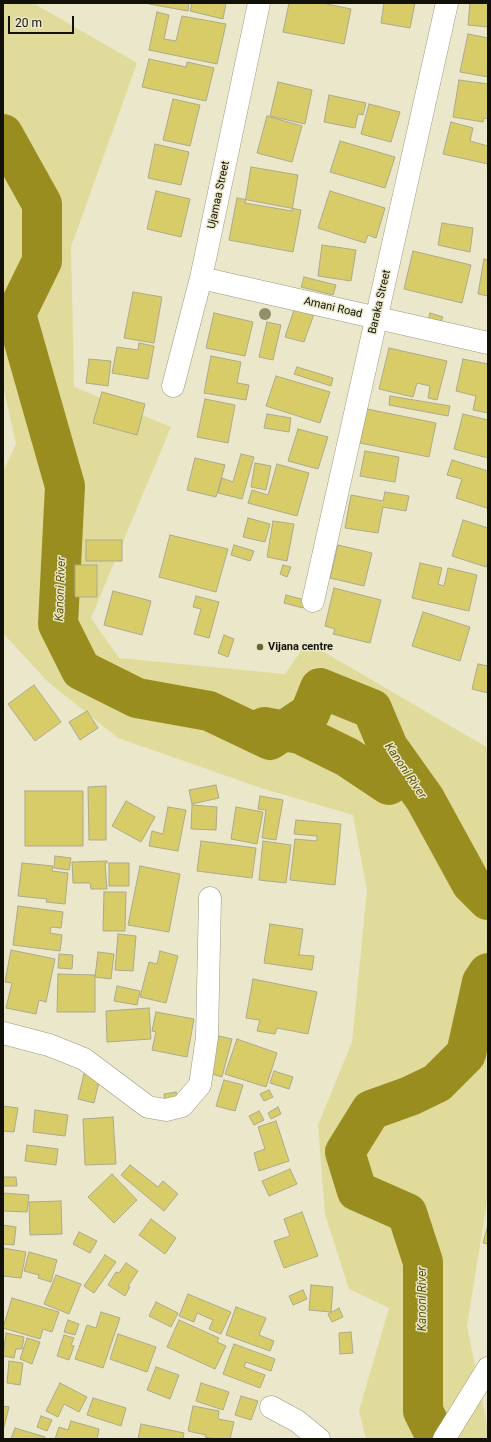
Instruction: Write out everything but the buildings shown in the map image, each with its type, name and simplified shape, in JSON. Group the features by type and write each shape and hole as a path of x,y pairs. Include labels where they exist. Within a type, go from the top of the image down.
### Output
{"street":[{"name":"Ujamaa Street","path":"173,386 201,278 259,3"},
{"name":"Baraka Street","path":"313,601 446,3"},
{"name":"Amani Road","path":"201,278 488,343"},
{"path":"3,1033 49,1045 84,1059 148,1107 166,1110 182,1106 200,1085 207,1037 210,898"},
{"path":"448,1433 488,1368"},
{"path":"271,1407 297,1421 320,1439"}],"shaded area":[{"path":"3,3 33,3 137,63 71,247 74,387 171,427 91,618 119,658 285,674 307,642 488,748 488,1195 467,1326 488,1429 488,1439 366,1439 359,1411 389,1308 349,1289 325,1214 318,1125 352,1042 367,890 353,815 261,788 118,738 47,681 3,633 3,472 16,444 3,385"}],"waterway":[{"name":"Kanoni River","path":"3,134 42,204 42,261 16,314 65,486 58,624 81,670 137,698 209,711 270,740 310,713 320,688 372,709 388,747 425,799 471,883 488,900"},
{"path":"264,727 300,734 347,757 389,785"},
{"name":"Kanoni River","path":"437,1439 423,1411 423,1262 407,1213 357,1191 345,1152 371,1110 410,1096 437,1083 466,1054 482,982 488,973"}],"place":[{"name":"Vijana centre","path":"260,647"}]}
